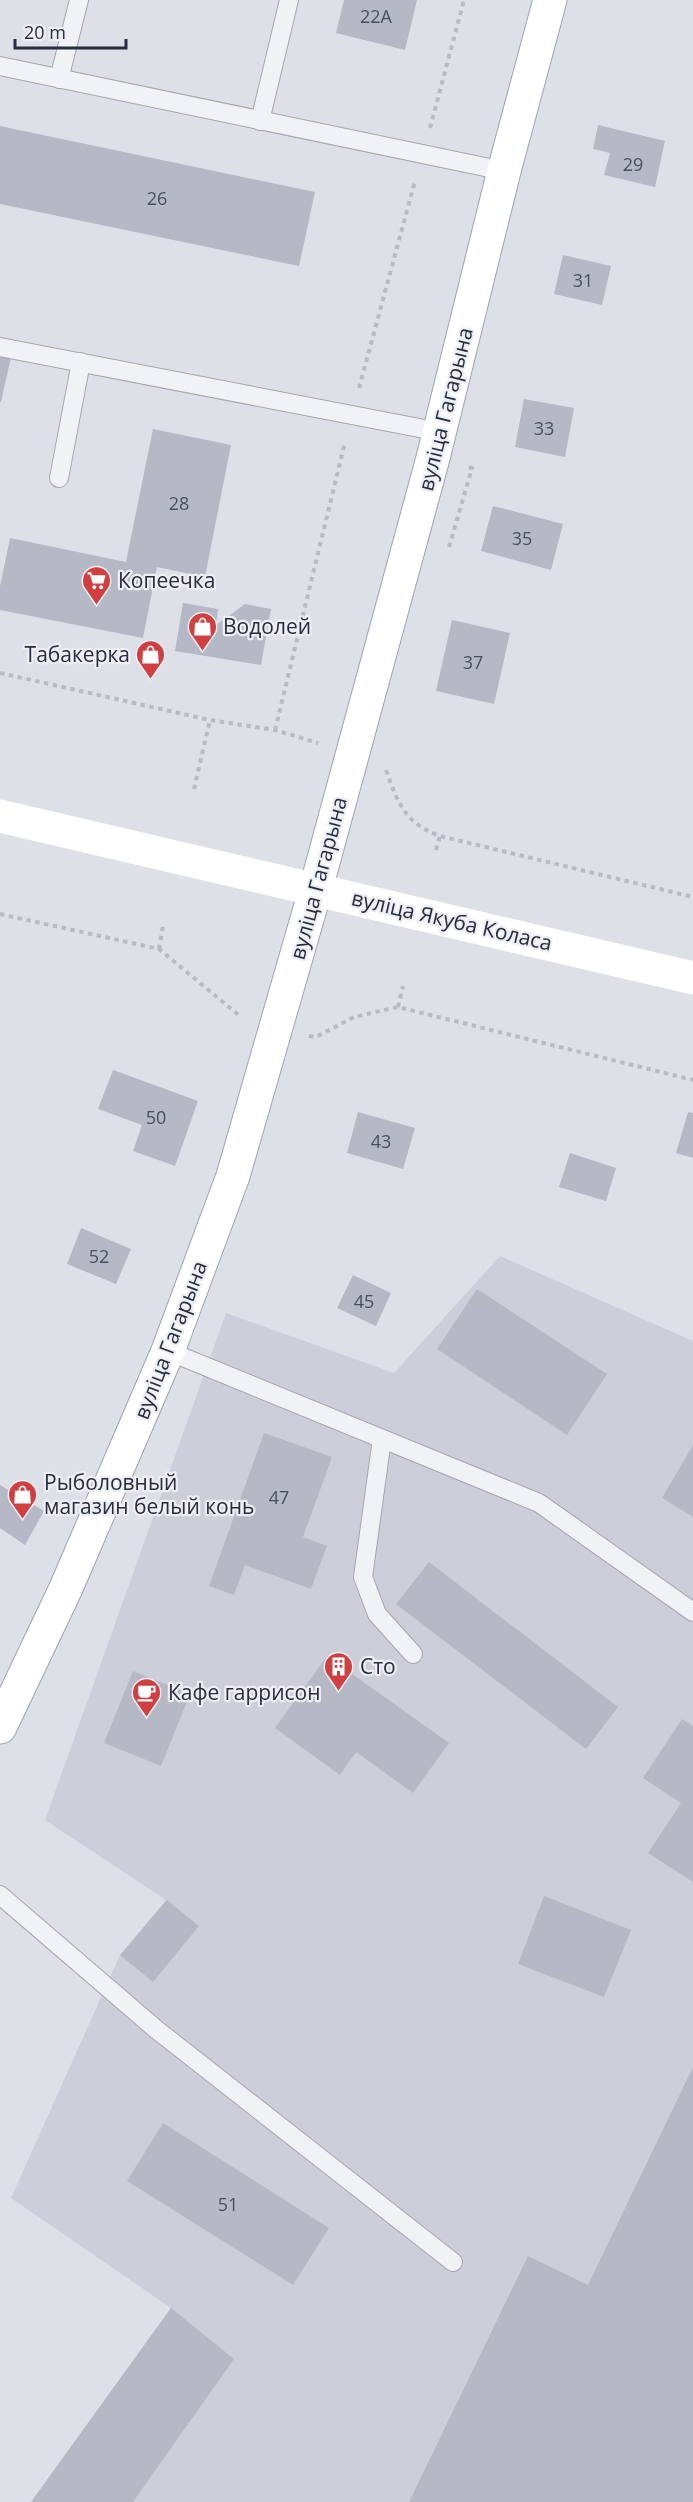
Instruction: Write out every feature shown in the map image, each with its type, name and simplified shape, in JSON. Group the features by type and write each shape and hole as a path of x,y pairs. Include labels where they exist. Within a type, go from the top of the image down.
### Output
{"main road":[{"name":"вуліца Гагарына","path":"0,1727 66,1588 168,1351 232,1176 316,888 440,432 504,171 550,0"},
{"name":"вуліца Якуба Коласа","path":"0,816 316,888 693,978"}],"lane":[{"path":"59,79 80,0"},
{"path":"260,121 289,0"},
{"path":"0,66 504,171"},
{"path":"0,347 352,413 440,432"},
{"path":"59,478 81,362"},
{"path":"168,1351 539,1503 693,1612"},
{"path":"382,1439 363,1577 377,1614 412,1654"},
{"path":"0,1895 157,2030 453,2262"}],"path":[{"path":"275,730 352,413 464,0"},
{"path":"194,789 210,720"},
{"path":"436,850 440,836"},
{"path":"0,914 159,949 242,1018 276,1029 316,1037 354,1017 398,1007 693,1080"},
{"path":"159,949 163,926"},
{"path":"398,1007 403,986"}],"shaded area":[{"path":"500,1256 693,1341 693,2502 31,2502 171,2308 11,2198 120,1955 166,1900 45,1820 226,1313 394,1373"}],"building":[{"path":"344,0 417,0 405,50 336,33"},
{"path":"598,125 665,141 655,187 604,175 610,153 593,149"},
{"path":"0,126 315,192 299,266 0,204"},
{"path":"563,255 611,266 602,305 554,294"},
{"path":"0,354 11,357 1,402 0,402"},
{"path":"524,399 574,408 565,457 515,447"},
{"path":"153,429 231,445 205,577 157,567 143,638 0,610 0,586 10,538 126,562"},
{"path":"493,506 563,524 551,570 481,551"},
{"path":"183,603 218,609 216,625 245,604 271,609 261,665 175,651"},
{"path":"452,620 510,633 494,704 436,691"},
{"path":"113,1070 198,1101 175,1166 133,1151 142,1125 98,1109"},
{"path":"358,1112 415,1128 403,1169 347,1153"},
{"path":"688,1112 693,1113 693,1158 676,1153"},
{"path":"570,1153 616,1168 606,1201 559,1187"},
{"path":"81,1228 131,1249 116,1284 67,1264"},
{"path":"353,1275 391,1293 376,1326 337,1308"},
{"path":"477,1289 607,1374 567,1435 437,1349"},
{"path":"264,1433 332,1457 303,1537 327,1546 311,1589 245,1565 234,1595 209,1586"},
{"path":"693,1445 693,1517 662,1498"},
{"path":"0,1485 44,1511 25,1545 0,1528"},
{"path":"429,1562 618,1707 586,1749 396,1604"},
{"name":"Сто","path":"327,1656 449,1743 413,1793 356,1752 340,1775 275,1728"},
{"name":"Кафе гаррисон","path":"133,1671 190,1694 161,1766 104,1743"},
{"path":"682,1719 693,1726 693,1882 648,1853 681,1803 643,1778"},
{"path":"544,1896 631,1930 604,1997 518,1964"},
{"path":"167,1900 199,1926 153,1982 120,1955"},
{"path":"693,2067 693,2502 409,2502 528,2256 588,2285"},
{"path":"163,2123 329,2228 293,2285 127,2181"},
{"path":"171,2308 234,2359 133,2502 31,2502"}],"place":[{"name":"Копеечка","path":"97,606"},
{"name":"Водолей","path":"202,652"},
{"name":"Табакерка","path":"151,680"},
{"name":"Рыболовный магазин белый конь","path":"23,1520"},
{"name":"Сто","path":"339,1692"},
{"name":"Кафе гаррисон","path":"147,1718"}]}
